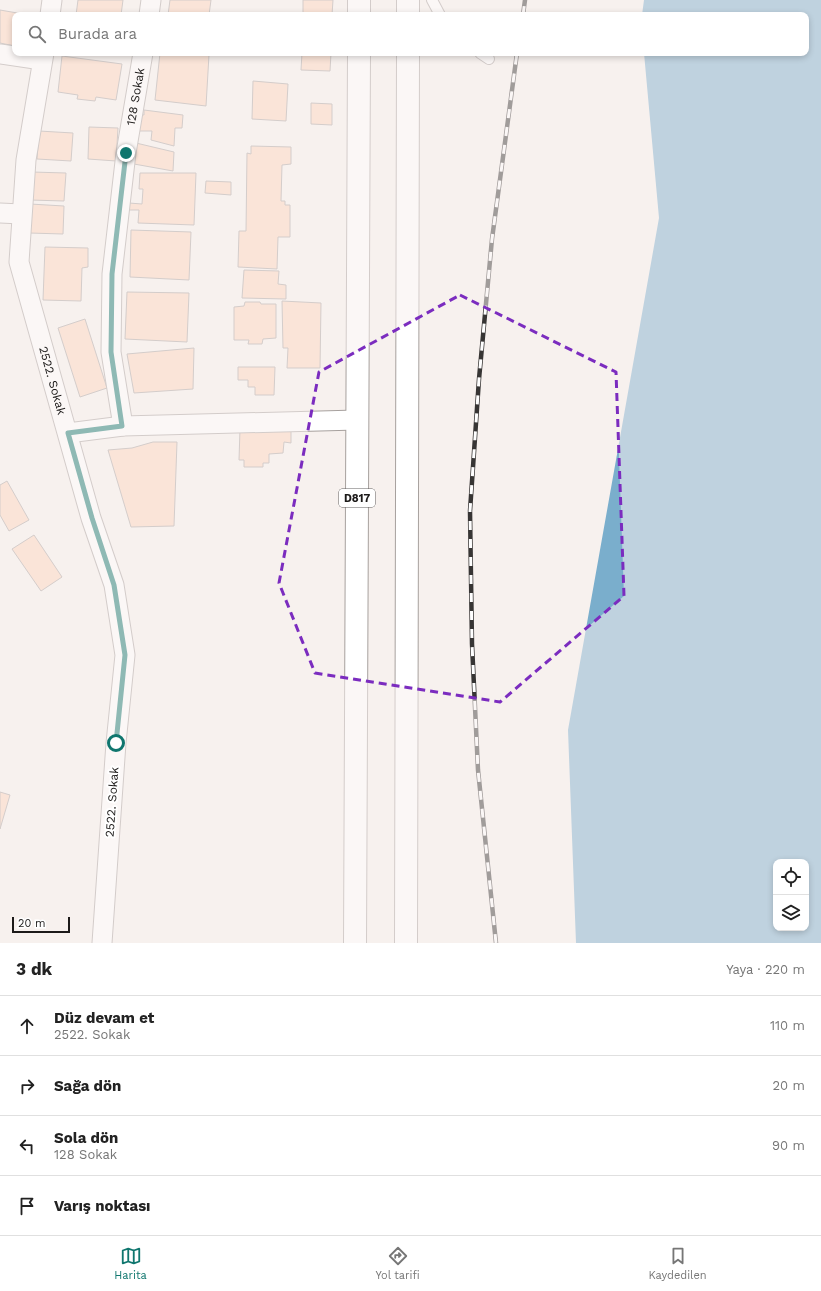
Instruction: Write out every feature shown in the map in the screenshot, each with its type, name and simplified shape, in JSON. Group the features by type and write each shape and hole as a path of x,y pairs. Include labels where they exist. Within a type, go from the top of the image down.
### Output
{"highway":[{"path":"359,0 359,12"},
{"path":"408,0 408,12"},
{"name":"D817","path":"355,943 359,56"},
{"path":"406,943 408,56"}],"street":[{"path":"50,12 52,0"},
{"path":"149,12 151,0"},
{"path":"0,54 12,55"},
{"path":"29,56 43,57"},
{"name":"128 Sokak","path":"122,426 111,352 112,274 126,153 142,56"},
{"name":"2522. Sokak","path":"43,57 26,160 21,214 19,262 92,518 114,585 125,655 116,743 102,943"},
{"path":"0,213 21,214"},
{"path":"68,433 122,426 358,420"}],"lane":[{"path":"432,0 438,12"},
{"path":"484,56 489,59"}],"highlighted area":[{"path":"460,295 616,372 624,596 500,702 315,673 279,583 319,372"}],"water":[{"path":"644,0 821,0 821,943 576,943 568,730 659,218 644,56 809,56 809,12 642,12"}],"building":[{"path":"78,0 123,0 121,12 76,12"},
{"path":"170,0 211,0 209,12 168,12"},
{"path":"303,0 333,0 332,12 303,12"},
{"path":"0,10 12,12 12,45 0,43"},
{"path":"62,56 122,64 116,100 96,97 95,101 77,99 78,95 58,92"},
{"path":"160,56 209,56 206,106 155,100"},
{"path":"302,56 331,56 330,71 301,70"},
{"path":"253,81 288,84 286,121 252,119"},
{"path":"311,103 332,104 332,125 311,124"},
{"path":"144,110 183,115 182,128 175,128 174,146 151,140 152,131 139,131 139,114 144,115"},
{"path":"89,127 118,128 116,161 88,159"},
{"path":"39,131 73,133 71,161 37,159"},
{"path":"136,143 174,152 173,171 134,164"},
{"path":"251,146 291,147 291,164 282,165 281,201 285,201 285,205 290,205 290,237 278,237 277,269 238,267 239,231 246,231 247,153 251,154"},
{"path":"32,172 66,173 64,201 30,200"},
{"path":"140,173 196,173 194,225 138,223 139,210 129,210 129,203 142,204 143,189 139,189"},
{"path":"206,181 231,182 231,195 205,193"},
{"path":"30,204 64,206 63,234 29,233"},
{"path":"131,230 191,232 189,280 130,277"},
{"path":"45,247 88,248 88,267 82,268 81,301 43,300"},
{"path":"244,270 279,271 278,284 286,285 286,299 242,298"},
{"path":"127,292 189,293 187,342 125,339"},
{"path":"282,301 321,303 320,368 287,368 288,348 283,348"},
{"path":"245,302 276,304 276,338 263,339 262,344 248,344 249,340 234,340 234,307 244,306"},
{"path":"85,319 107,388 80,397 58,328"},
{"path":"194,348 193,389 134,393 127,354"},
{"path":"238,367 275,367 274,395 255,395 255,387 248,387 248,380 238,380"},
{"path":"291,426 291,443 284,442 283,453 269,454 269,463 263,463 263,467 244,467 244,460 239,460 240,429"},
{"path":"153,442 177,442 174,526 131,527 108,450 132,448"},
{"path":"7,481 29,520 9,531 0,515 0,485"},
{"path":"34,535 62,577 41,591 12,549"},
{"path":"0,792 10,795 0,829"}],"railway":[{"path":"523,12 525,0"},
{"path":"496,943 478,770 472,644 470,511 479,379 492,239 517,56"}],"route":[{"path":"116,743 125,655 114,585 92,518 68,433 122,426 111,352 112,274 126,153"}]}
